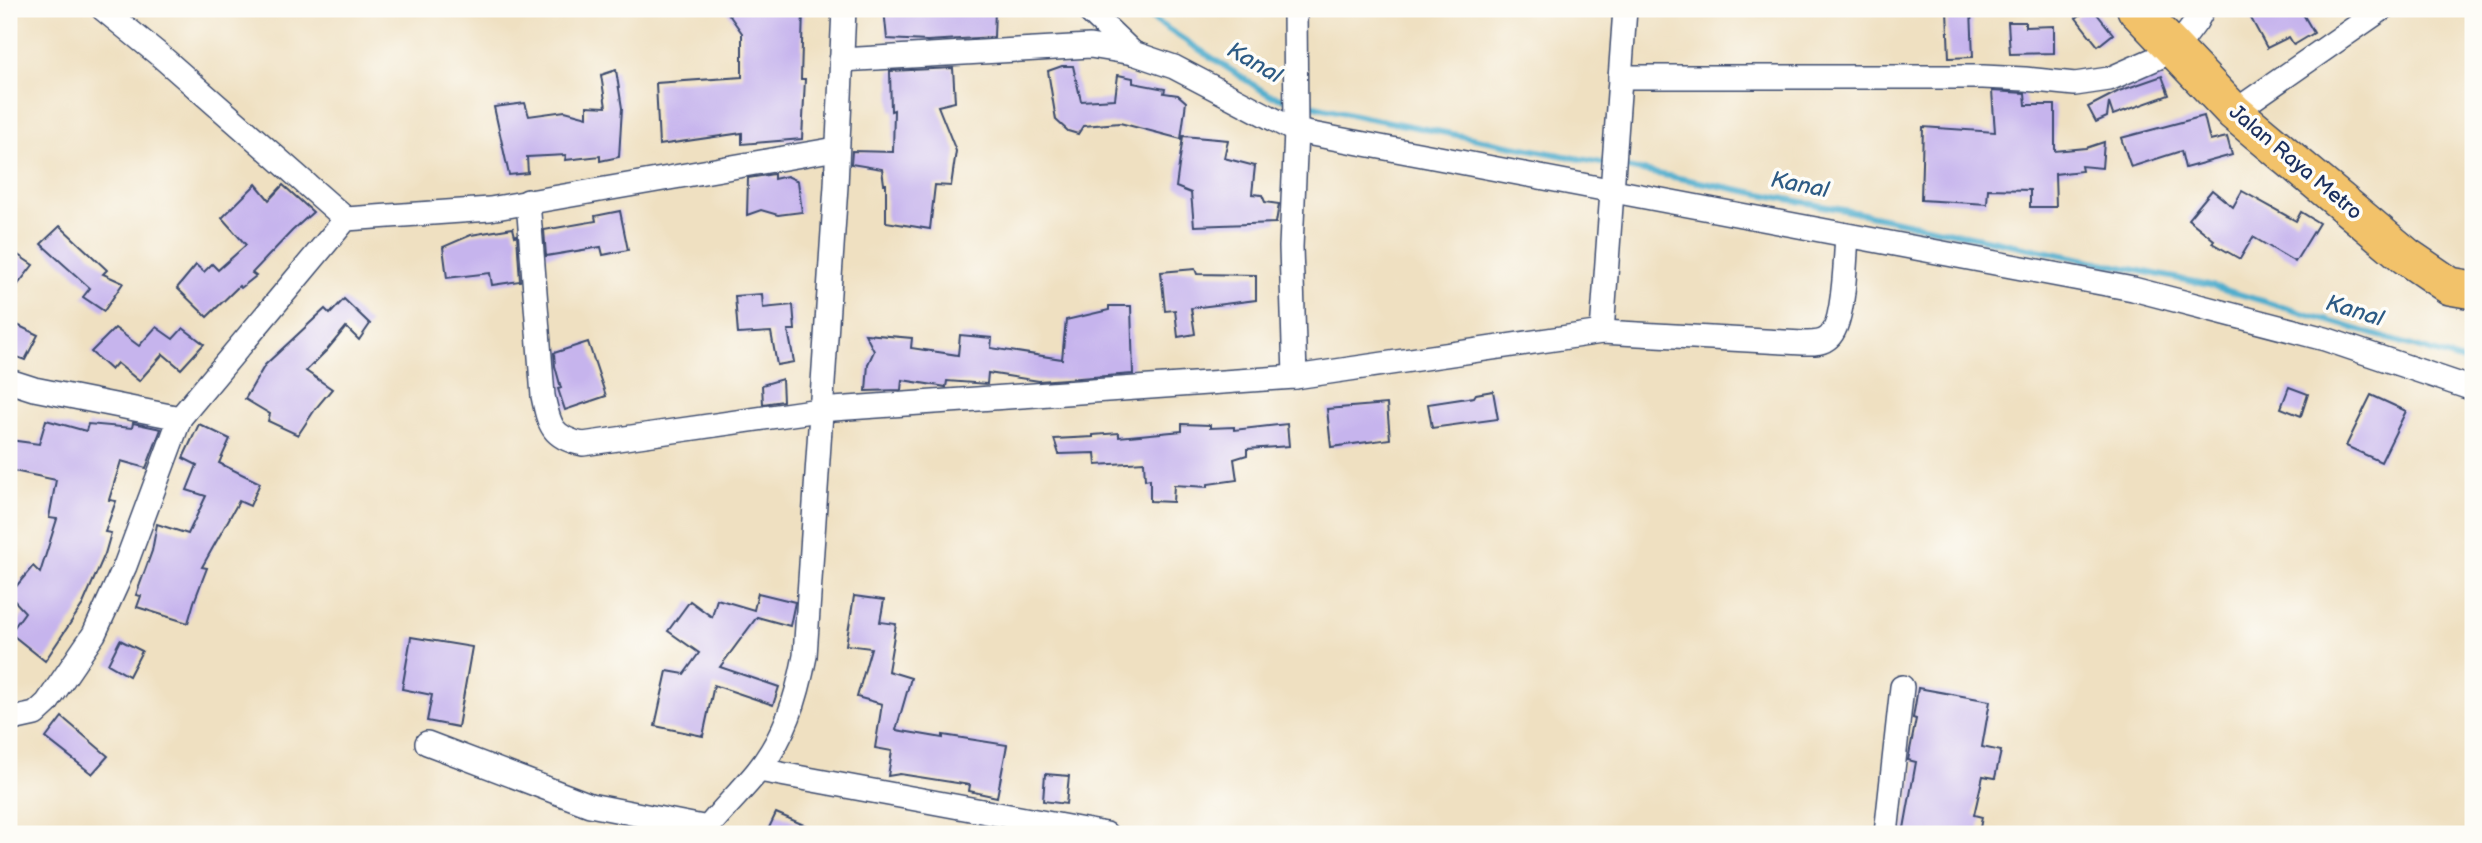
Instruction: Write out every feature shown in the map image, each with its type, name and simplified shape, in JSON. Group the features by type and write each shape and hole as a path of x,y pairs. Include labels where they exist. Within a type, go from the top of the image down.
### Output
{"highway":[{"name":"Jalan Raya Metro","path":"2136,9 2234,112 2406,256 2466,295"}],"street":[{"path":"103,9 163,58 346,219 490,209 836,149"},
{"path":"427,743 590,805 705,831 759,770 785,727 797,697 805,656 819,410 836,187 844,9"},
{"path":"1087,9 1133,53"},
{"path":"1295,9 1296,121 1291,247 1295,377"},
{"path":"1602,332 1625,9"},
{"path":"1620,77 1983,77 2075,85 2109,79 2175,50 2203,9"},
{"path":"2234,112 2382,9"},
{"path":"841,60 1090,46 1133,53 1174,67 1296,121 1613,182 1847,236 2133,289 2325,340 2473,389"},
{"path":"528,201 543,396 548,420 558,435 583,444 819,410 1295,377 1602,332 1821,342 1830,336 1839,317 1847,236"},
{"path":"9,716 17,718 35,714 47,703 94,634 125,566 180,418 346,219"},
{"path":"9,381 34,389 180,418"},
{"path":"1885,834 1902,687"},
{"path":"759,770 1032,828 1105,834"}],"building":[{"path":"725,9 803,9 801,79 805,79 802,139 742,144 742,133 659,145 656,83 742,77 742,33"},
{"path":"884,9 995,9 994,37 927,41 887,39"},
{"path":"2093,9 2113,34 2098,46 2076,18"},
{"path":"2246,9 2300,9 2314,33 2294,45 2289,37 2267,48"},
{"path":"1947,10 1971,10 1973,57 1949,58"},
{"path":"2008,22 2025,22 2025,27 2054,26 2054,53 2010,54"},
{"path":"1062,66 1073,66 1081,101 1115,99 1118,75 1133,78 1133,83 1165,89 1164,93 1178,95 1186,102 1181,139 1120,123 1083,126 1078,134 1068,131 1056,120 1048,71"},
{"path":"953,68 955,102 938,106 956,151 951,186 935,185 930,229 886,222 886,184 882,169 851,164 852,151 893,152 894,110 891,111 890,71"},
{"path":"616,70 622,108 619,157 600,161 600,156 565,160 566,155 527,157 528,173 509,175 494,107 525,103 529,116 565,111 587,117 587,106 606,107 601,75"},
{"path":"2162,76 2169,95 2113,115 2109,103 2107,117 2096,122 2088,107 2119,91"},
{"path":"1992,91 2025,93 2026,105 2055,105 2055,151 2086,148 2104,142 2102,168 2081,166 2082,171 2055,174 2056,207 2030,207 2030,190 1988,189 1987,204 1921,200 1923,127 1995,132"},
{"path":"2204,116 2210,141 2227,137 2232,155 2185,168 2181,151 2131,167 2121,138"},
{"path":"1183,136 1228,140 1224,158 1255,166 1252,194 1262,195 1265,202 1279,204 1276,223 1194,226 1191,193 1176,187"},
{"path":"774,174 774,179 787,176 798,181 802,212 778,215 761,210 747,215 748,178"},
{"path":"256,184 269,200 283,185 313,212 252,273 256,276 241,288 239,286 207,317 177,288 196,265 204,272 212,264 218,270 246,245 222,218"},
{"path":"2212,190 2233,207 2242,191 2296,221 2301,212 2319,223 2295,262 2253,237 2240,259 2212,243 2214,240 2188,219"},
{"path":"620,211 628,250 603,255 601,247 546,256 544,230 596,221 595,216"},
{"path":"60,226 107,270 103,274 123,283 104,311 83,297 90,288 41,244"},
{"path":"513,228 515,236 517,235 520,281 492,285 490,273 447,278 443,247 471,235"},
{"path":"9,249 33,265 9,296"},
{"path":"1195,269 1197,274 1256,275 1256,300 1191,308 1195,334 1178,337 1175,310 1165,311 1161,272"},
{"path":"762,294 763,308 793,305 795,330 788,330 794,362 777,365 771,332 738,334 735,296"},
{"path":"344,299 370,324 359,340 346,327 306,371 332,389 298,435 268,421 270,414 245,399 265,365 325,309 330,314"},
{"path":"1109,306 1131,306 1133,374 1039,381 988,373 987,384 947,381 946,387 902,380 901,390 866,391 868,364 874,351 865,334 912,338 911,348 958,355 960,335 992,338 991,348 1062,359 1066,320 1109,310"},
{"path":"9,321 38,335 25,360 9,354"},
{"path":"156,327 173,339 183,328 204,344 181,369 163,354 139,381 117,363 111,370 91,352 115,328 139,346"},
{"path":"588,342 606,396 565,410 558,389 561,388 554,353"},
{"path":"782,379 783,401 763,404 762,385"},
{"path":"2289,387 2308,394 2301,416 2281,408"},
{"path":"1493,391 1498,419 1432,428 1428,404 1474,397 1476,394"},
{"path":"2371,395 2406,411 2381,462 2346,446"},
{"path":"1387,404 1390,439 1331,447 1327,409"},
{"path":"46,420 86,431 88,424 132,428 133,423 161,429 146,468 121,461 109,500 116,501 105,532 111,533 105,554 83,604 45,661 10,633 25,612 9,595 33,566 40,573 57,519 49,518 56,480 9,470 9,440 39,444"},
{"path":"199,424 230,439 219,463 260,483 250,506 239,501 202,567 207,568 188,623 137,607 141,596 136,595 152,551 157,524 188,534 206,496 187,490 197,465 183,458"},
{"path":"1182,424 1210,425 1210,428 1234,427 1234,430 1287,424 1289,446 1247,449 1247,455 1234,459 1237,480 1208,484 1208,487 1174,485 1173,502 1150,501 1150,479 1145,480 1144,462 1096,465 1095,453 1059,454 1054,439 1182,431"},
{"path":"758,593 795,602 790,626 757,617 720,667 779,687 773,705 714,685 703,736 655,726 667,671 684,674 699,653 668,631 690,601 712,617 717,599 754,610"},
{"path":"854,596 884,600 880,622 896,624 888,671 911,678 896,730 1007,745 997,797 969,791 970,785 900,774 888,776 892,751 875,748 882,704 857,697 871,648 846,645"},
{"path":"411,637 472,647 458,727 427,721 432,695 402,689"},
{"path":"120,640 142,651 129,676 108,664"},
{"path":"1918,688 1990,701 1982,747 2001,751 1995,778 1983,776 1974,815 1982,817 1979,834 1903,834 1916,762 1908,760 1916,719 1913,718"},
{"path":"62,717 108,756 92,774 46,738"},
{"path":"1045,774 1069,776 1066,804 1043,801"},
{"path":"776,813 825,834 766,834"}],"waterway":[{"name":"Kanal","path":"1137,9 1269,95 1291,100"},
{"name":"Kanal","path":"1301,103 2209,285 2473,364"}]}
